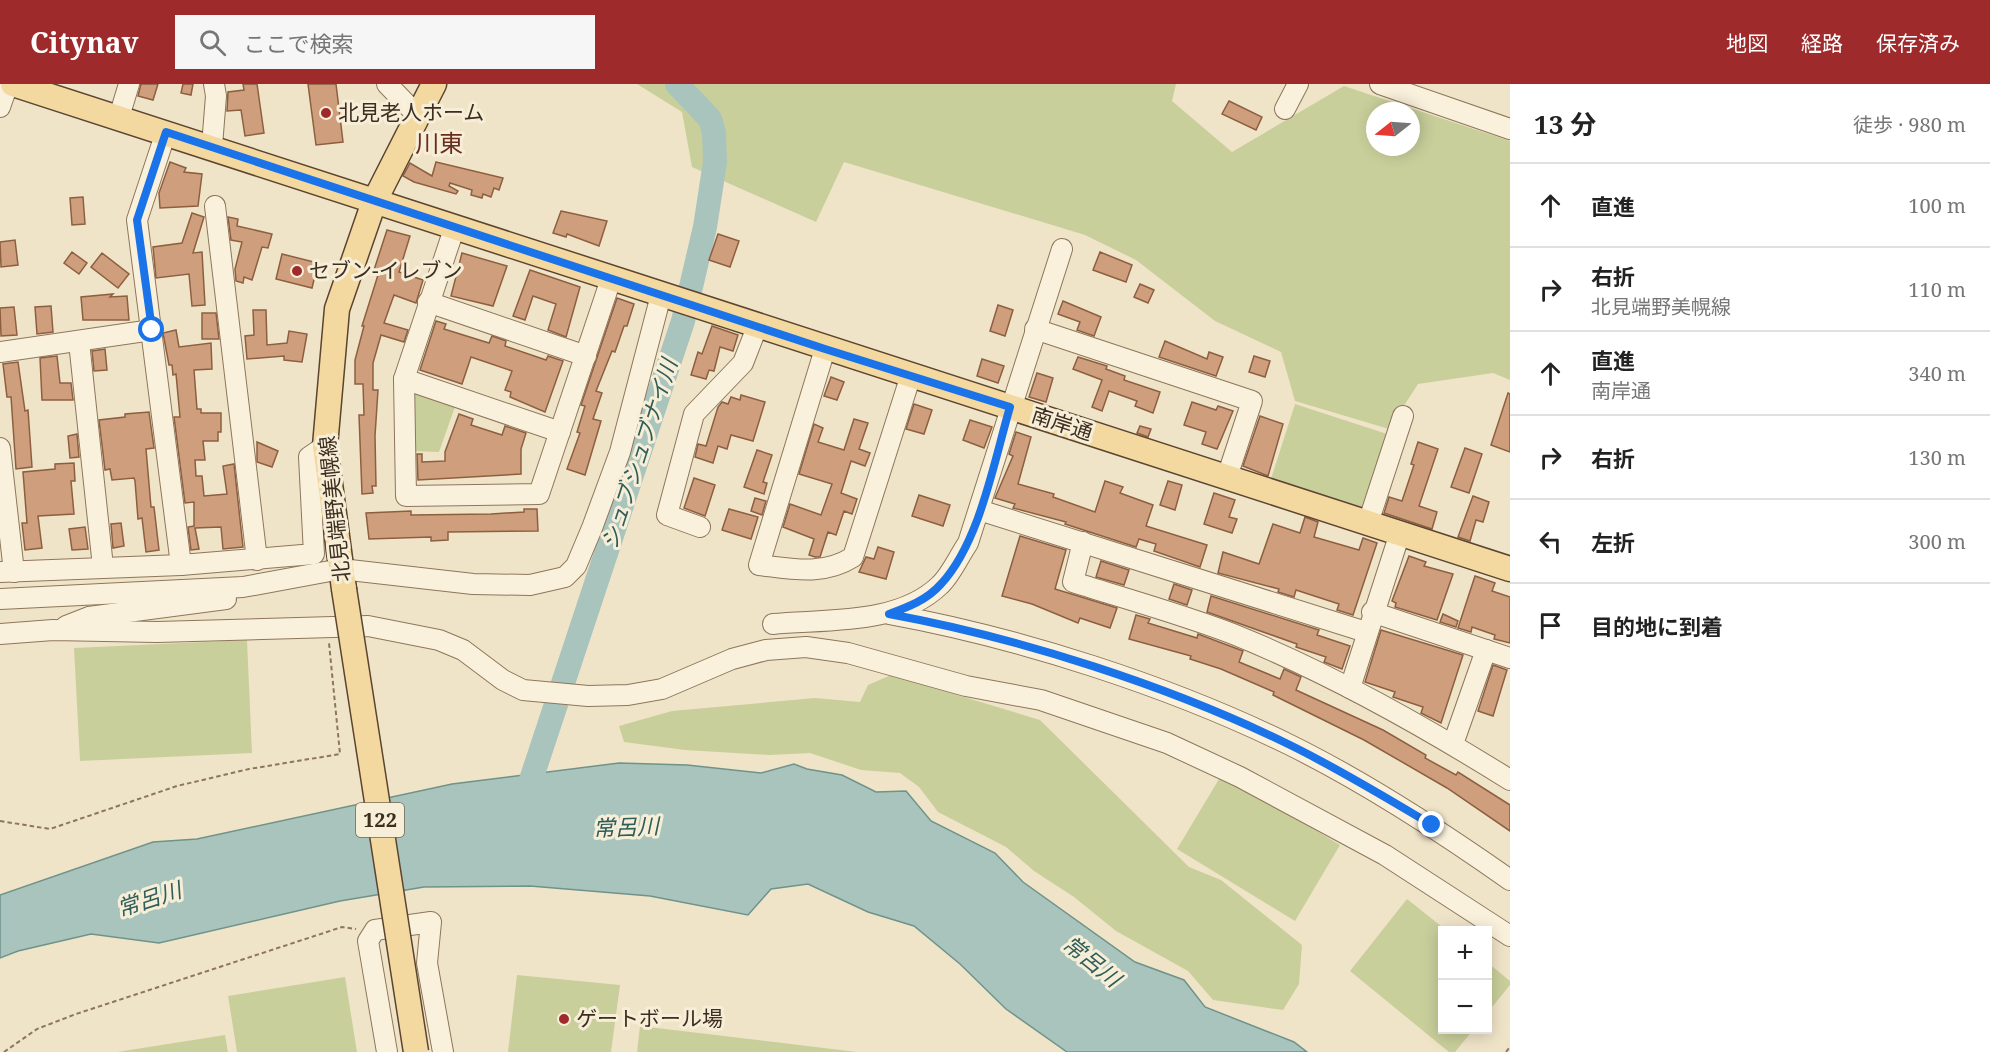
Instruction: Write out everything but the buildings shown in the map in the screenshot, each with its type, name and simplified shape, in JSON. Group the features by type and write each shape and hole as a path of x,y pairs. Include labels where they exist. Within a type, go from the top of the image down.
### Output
{"main road":[{"path":"13,84 44,89 119,117 212,146 374,202"},
{"name":"北見端野美幌線","path":"416,1052 342,579 325,446 337,309 374,202 434,84"},
{"name":"南岸通","path":"374,202 455,226 757,327 1510,569"}],"street":[{"path":"0,107 8,84"},
{"path":"119,117 129,84"},
{"path":"212,146 216,96 214,84"},
{"path":"387,84 417,115"},
{"path":"1284,110 1298,84"},
{"path":"1380,84 1510,129"},
{"path":"166,132 137,220 181,565"},
{"path":"215,206 257,560"},
{"path":"455,226 404,379 405,496 539,494 611,279"},
{"path":"889,614 918,603 942,584 968,543 1062,249"},
{"path":"0,599 243,587 342,579 530,585 566,577 576,566 620,452 666,297"},
{"path":"428,302 586,356"},
{"path":"700,527 667,515 694,414 743,363 757,327"},
{"path":"1035,329 1252,401 1227,477"},
{"path":"0,352 152,330"},
{"path":"79,342 103,567"},
{"path":"825,349 759,565 802,570 837,567 853,557 911,375"},
{"path":"404,379 560,432"},
{"path":"1368,523 1403,416"},
{"path":"0,448 7,572 181,565 314,554 309,458 325,446"},
{"path":"979,510 1366,632"},
{"path":"1350,688 1372,612 1400,533"},
{"path":"1083,542 1073,582 1232,634 1350,688 1453,744 1510,780"},
{"path":"53,630 89,617 225,599 243,587"},
{"path":"0,612 23,608 38,598"},
{"path":"1372,612 1510,658"},
{"path":"773,624 889,614 943,624 1049,654 1145,685 1223,715 1289,744 1432,825 1510,880"},
{"path":"0,634 53,630 157,632 368,626 439,640 463,651 503,680 523,690 588,696 628,695 662,689 732,658 766,650 806,647 848,653 966,686 1041,700 1167,742 1240,777 1385,855 1510,936"},
{"path":"1453,744 1486,650"},
{"path":"387,1052 368,941 375,930 431,922 428,963 442,1052"}],"path":[{"path":"0,822 50,829 177,786 249,770 340,754 327,628"},
{"path":"4,1052 37,1029 76,1014 342,927 361,930 368,941"},
{"path":"1506,1052 1510,1047"}],"green space":[{"path":"637,84 1176,84 1172,101 1232,152 1344,86 1392,102 1366,102 1366,156 1420,156 1420,111 1510,141 1510,380 1493,373 1418,384 1389,429 1295,401 1281,352 1215,321 1136,260 1085,235 844,162 816,222 692,167 682,112"},
{"path":"417,392 456,404 439,452 410,451 408,396"},
{"path":"1295,404 1387,434 1364,514 1270,482"},
{"path":"247,640 252,753 80,761 74,648"},
{"path":"891,675 1040,720 1189,867 1221,880 1302,945 1299,984 1283,1010 1213,1000 1188,971 1116,931 1074,897 1034,871 1006,847 938,812 919,787 900,773 861,770 810,753 770,755 685,750 624,742 619,726 672,711 815,698 860,702 868,685"},
{"path":"1222,774 1340,845 1295,921 1177,849"},
{"path":"1407,899 1441,926 1438,926 1438,1034 1470,1034 1455,1052 1449,1052 1350,971"},
{"path":"1492,966 1510,981 1510,985 1492,1007"},
{"name":"ゲートボール場","path":"517,975 620,985 611,1052 508,1052"},
{"path":"345,977 357,1052 237,1052 228,996"},
{"path":"640,1026 857,1052 637,1052"},
{"path":"225,1035 228,1052 117,1052"}],"water":[{"name":"常呂川","path":"619,763 687,765 761,773 794,764 807,769 842,775 876,792 906,791 931,821 995,853 1023,882 1135,962 1184,980 1205,1007 1294,1042 1307,1052 1067,1052 1006,1009 960,964 914,926 868,912 808,884 771,889 748,915 650,896 530,886 424,887 340,901 159,943 91,934 18,951 0,958 0,895 153,842 197,839 452,784"}],"waterway":[{"name":"シュブシュブナイ川","path":"523,804 683,321 705,227 715,162 714,132 710,119 677,84"}],"place":[{"name":"北見老人ホーム","path":"326,113"},
{"name":"セブン-イレブン","path":"297,271"},
{"name":"ゲートボール場","path":"564,1019"}],"district":[{"name":"川東","path":"439,144"}],"route":[{"path":"152,330 137,220 166,132 825,349 1010,407 968,543 942,584 918,603 889,614 943,624 1049,654 1145,685 1223,715 1289,744 1432,825"}]}
